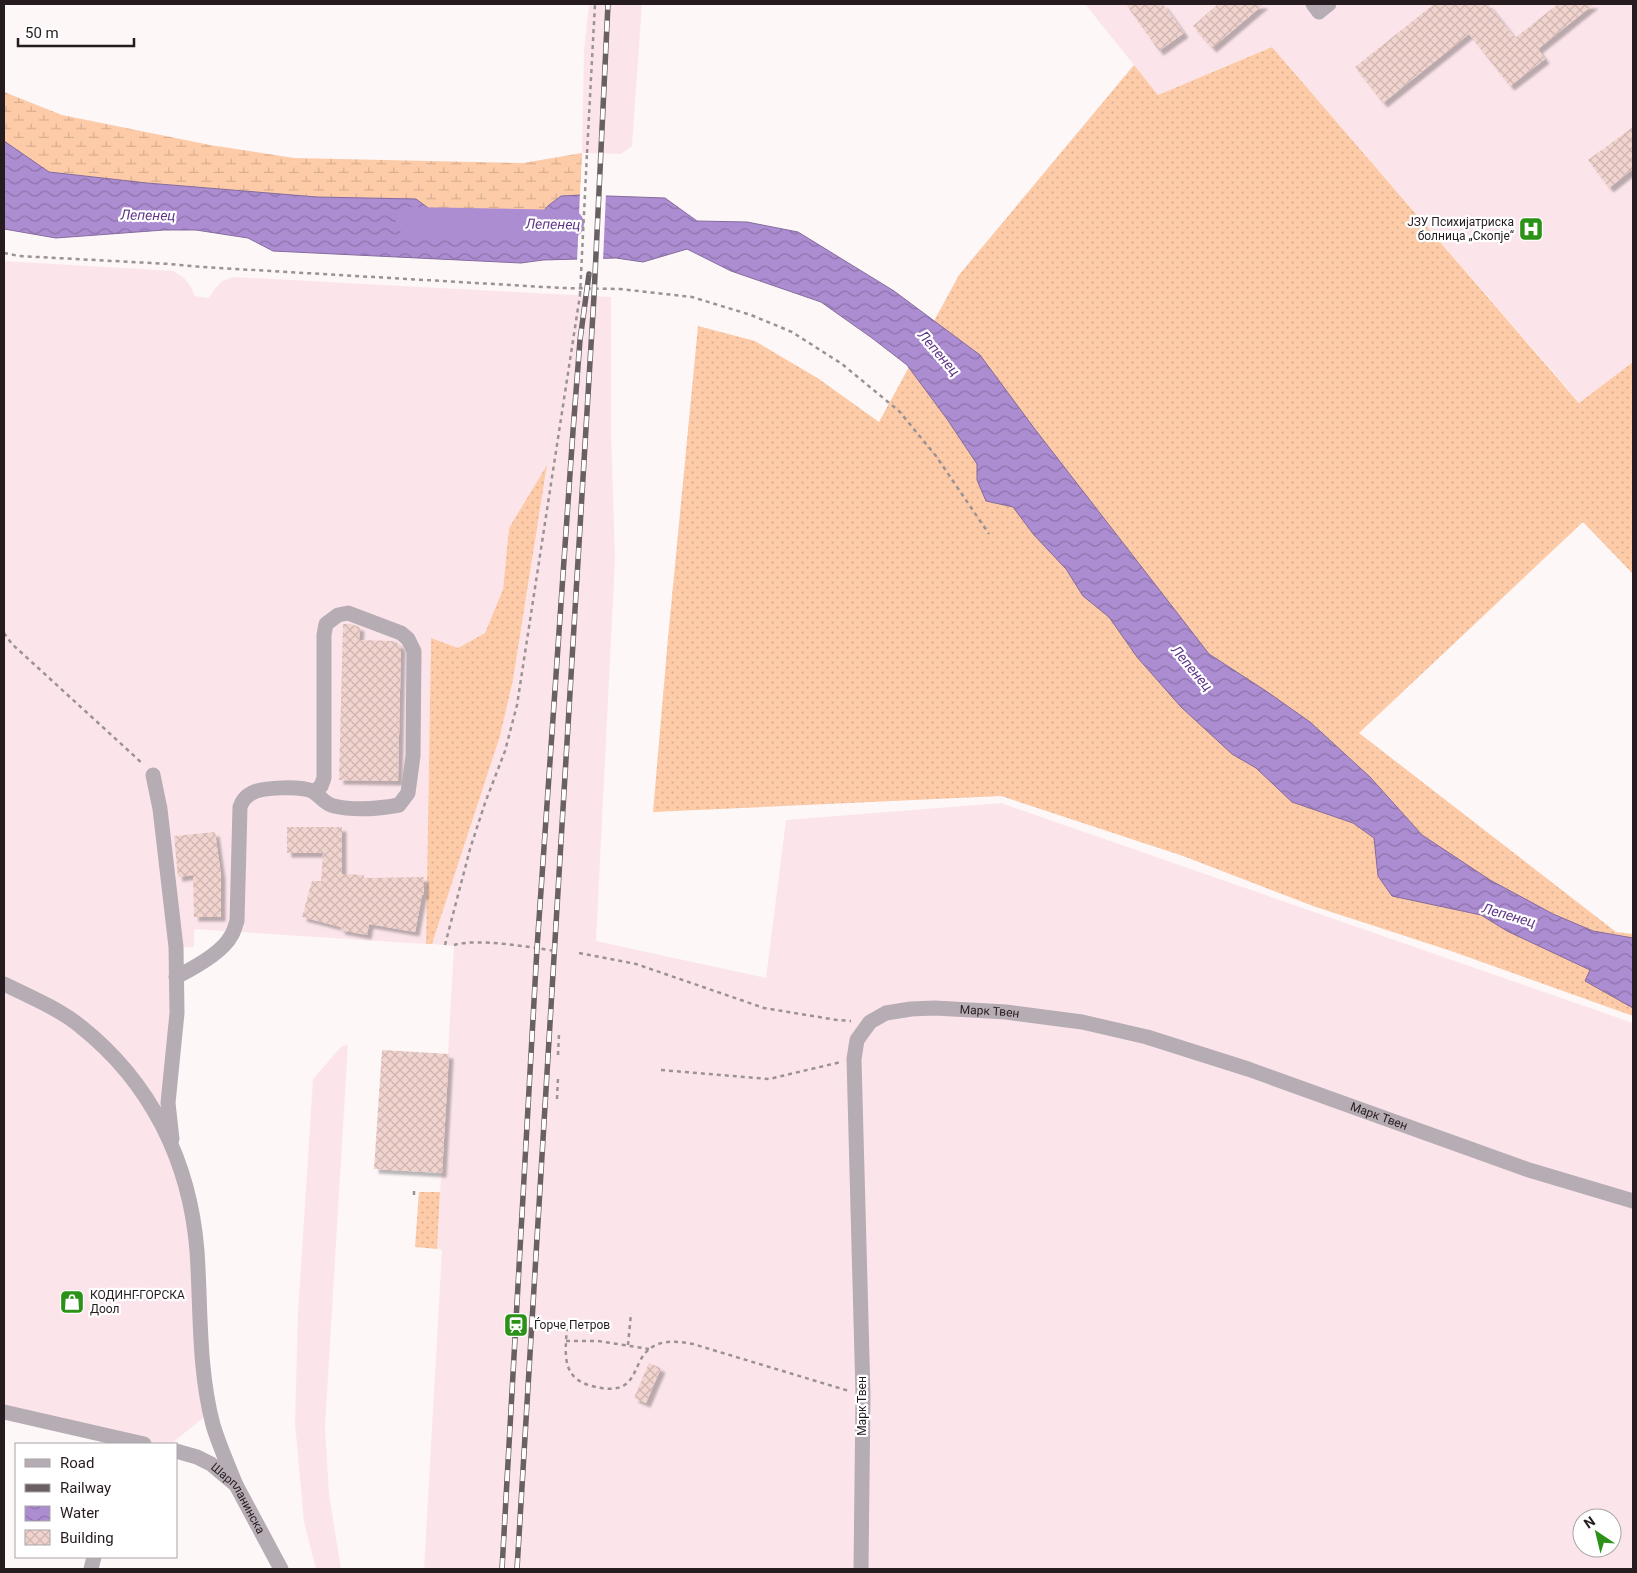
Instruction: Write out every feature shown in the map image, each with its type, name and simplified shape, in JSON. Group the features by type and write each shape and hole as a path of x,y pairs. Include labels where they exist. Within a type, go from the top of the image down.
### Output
{"street":[{"path":"1313,4 1319,12 1329,4"},
{"path":"176,978 198,966 231,938 236,921 240,807 243,800 252,793 262,790 304,788 314,792 320,799 331,806 350,809 380,808 398,805 408,793 413,756 414,651 408,639 401,633 348,613 338,615 326,624 324,635 324,778 321,786 314,792"},
{"path":"153,775 160,809 176,947 177,1013 168,1103 173,1148"},
{"path":"4,984 79,1024 111,1052 138,1083 156,1113 173,1148 184,1176 197,1250 202,1351 209,1406 218,1440 236,1485"},
{"name":"Марк Твен","path":"861,1569 863,1395 854,1059 857,1040 870,1022 886,1013 935,1008 1006,1012 1082,1022 1147,1037 1248,1068 1529,1170 1633,1202"},
{"path":"4,1412 123,1442"},
{"name":"Шарпланинска","path":"178,1452 197,1457 211,1464 236,1485 281,1569"}],"path":[{"path":"445,945 470,849 485,803 505,752 517,705 580,295 595,4"},
{"path":"4,253 19,256 211,268 620,289 692,297 751,315 792,332 842,364 900,411 936,456 989,534"},
{"path":"4,633 12,644 136,757 153,775"},
{"path":"454,945 460,943 489,944 555,951"},
{"path":"579,953 636,964 764,1008 837,1020 870,1022"},
{"path":"558,1055 559,1034"},
{"path":"661,1070 769,1079 854,1059"},
{"path":"556,1099 558,1078"},
{"path":"414,1191 414,1196"},
{"path":"628,1345 631,1313"},
{"path":"557,1327 573,1328"},
{"path":"567,1327 565,1357 569,1371 587,1385 598,1388 620,1388 628,1383 641,1358 650,1350 661,1342 674,1341 693,1344 863,1395"},
{"path":"566,1341 598,1341 650,1350"}],"shaded area":[{"path":"589,4 642,4 632,146 621,154 582,153 584,51"},
{"name":"ЈЗУ Психијатриска болница „Скопје“","path":"1085,4 1633,4 1633,362 1580,403 1272,47 1158,95"},
{"path":"4,261 173,271 184,278 195,296 209,298 222,281 233,277 611,297 611,430 615,560 596,941 766,978 786,820 1001,803 1633,1023 1633,1569 424,1569 442,1250 437,1249 454,946 432,944 500,736 513,680 547,466 509,528 503,589 485,633 458,648 431,639 426,944 194,929 194,947 176,948 168,1103 184,1176 209,1406 203,1418 172,1443 140,1443 4,1412"},
{"path":"348,1044 325,1427 329,1494 341,1569 316,1569 304,1522 295,1423 298,1313 313,1079 341,1047"}],"green space":[{"path":"1272,47 1579,403 1633,362 1633,574 1583,522 1359,733 1616,932 1633,934 1633,1016 1451,951 1313,906 1183,856 1001,796 653,812 698,326 755,341 819,379 879,422 959,275 1134,65 1158,95"},
{"path":"4,92 62,115 210,145 294,158 523,163 582,153 580,195 561,196 549,205 526,230 461,232 415,199 317,197 147,183 49,172 4,142"},
{"path":"547,465 513,680 500,736 432,944 426,944 431,638 458,648 485,633 503,589 509,528"},
{"path":"419,1192 440,1192 437,1249 415,1247"}],"water":[{"path":"4,141 49,172 147,183 317,197 416,199 461,232 526,230 549,205 561,196 580,195 665,198 697,221 747,222 798,232 894,291 980,355 1034,428 1209,654 1310,722 1370,777 1422,835 1490,880 1553,914 1593,931 1633,938 1633,1008 1585,981 1590,970 1507,931 1481,915 1392,896 1378,876 1374,838 1353,823 1292,802 1256,768 1232,754 1181,707 1137,657 1109,617 1083,596 1066,569 1034,535 1013,507 986,501 977,480 977,464 907,365 821,302 731,271 687,249 643,262 616,258 543,260 521,263 273,251 248,238 196,230 164,230 56,238 4,229"}],"pier":[{"path":"580,192 606,193 603,261 577,262"}],"building":[{"path":"1126,4 1163,4 1184,33 1159,51"},
{"path":"1218,4 1264,4 1212,48 1193,26"},
{"path":"1434,4 1488,4 1515,38 1558,4 1594,4 1538,49 1545,59 1510,86 1469,34 1383,103 1355,67"},
{"path":"1633,127 1633,169 1609,188 1588,160"},
{"path":"343,624 360,627 359,640 395,641 401,646 398,781 339,780"},
{"path":"287,827 342,827 342,874 364,875 364,878 424,877 424,895 422,895 415,932 369,924 367,935 340,930 341,927 302,917 312,881 321,881 323,853 287,853"},
{"path":"215,832 221,875 221,917 194,917 193,875 178,877 174,836"},
{"path":"382,1050 449,1054 442,1173 374,1169"},
{"path":"649,1363 661,1368 646,1403 634,1398"}],"waterway":[{"name":"Лепенец","path":"410,221 570,224"}],"railway":[{"path":"517,1569 594,296 608,4"},
{"path":"502,1569 537,948 580,340 589,274"}],"place":[{"name":"ЈЗУ Психијатриска болница „Скопје“","path":"1531,229"},
{"name":"КОДИНГ-ГОРСКА Доол","path":"72,1302"},
{"name":"Ѓорче Петров","path":"516,1325"}]}
